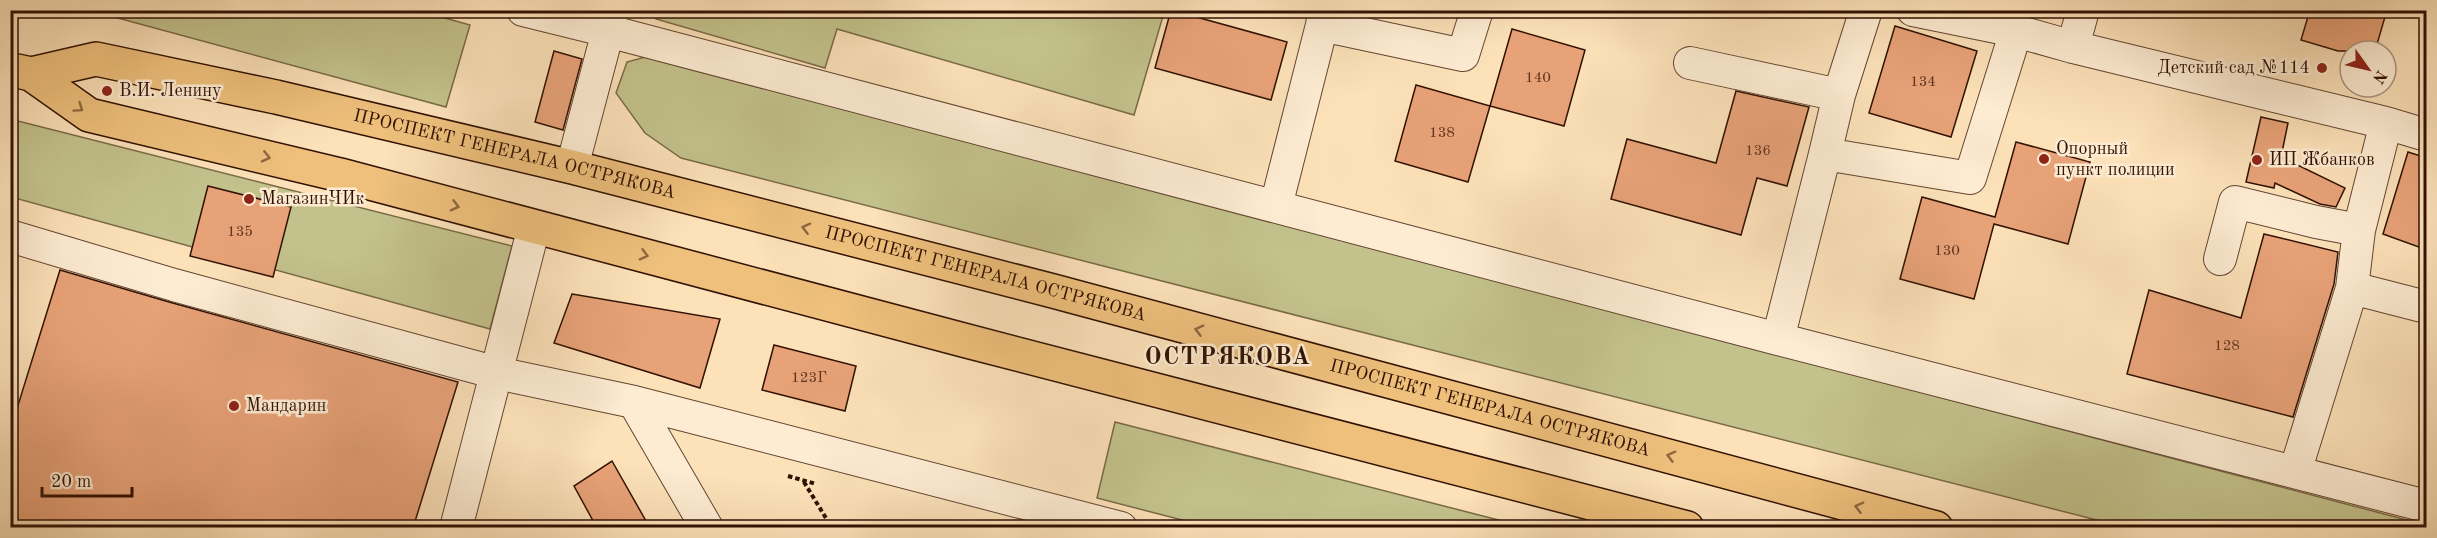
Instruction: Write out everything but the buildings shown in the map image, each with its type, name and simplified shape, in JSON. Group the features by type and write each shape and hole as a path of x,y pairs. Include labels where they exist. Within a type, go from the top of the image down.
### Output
{"main road":[{"name":"ПРОСПЕКТ ГЕНЕРАЛА ОСТРЯКОВА","path":"21,71 96,58 276,97 572,167 1053,291 1936,528"},
{"name":"ПРОСПЕКТ ГЕНЕРАЛА ОСТРЯКОВА","path":"21,71 89,115 340,175 1687,528"}],"street":[{"path":"523,10 610,21 1276,206 1778,339 2427,506"},
{"path":"1276,206 1323,18 1463,55 1477,10"},
{"path":"1778,339 1839,94 1866,10"},
{"path":"1913,10 2016,31 2427,135"},
{"path":"2073,47 2084,10"},
{"path":"572,167 610,21"},
{"path":"1825,154 1970,178 2016,31"},
{"path":"1690,63 1839,94"},
{"path":"2295,472 2352,288 2360,230 2386,123"},
{"path":"2220,260 2235,202 2316,222 2360,230"},
{"path":"456,528 534,227"},
{"path":"10,236 174,285 497,373 634,402 1035,517 1121,528"},
{"path":"2352,288 2427,307"},
{"path":"634,402 707,528"}],"path":[{"path":"803,481 832,528"}],"shaded area":[{"path":"416,10 470,25 446,107 92,11"},
{"path":"1142,10 1163,16 1134,115 837,29 825,68 656,19 658,11"},
{"path":"645,57 2426,525 2426,527 2124,527 681,158 645,133 616,93 627,62"},
{"path":"10,119 512,246 490,329 11,197"},
{"path":"1115,422 1526,527 1209,527 1097,498"}],"place":[{"name":"Детский сад №114","path":"2322,68"},
{"name":"В.И. Ленину","path":"107,91"},
{"name":"Опорный пункт полиции","path":"2044,159"},
{"name":"ИП Жбанков","path":"2257,160"},
{"name":"МагазинЧИк","path":"249,199"},
{"name":"Мандарин","path":"234,406"}],"district":[{"name":"ОСТРЯКОВА","path":"1228,358"}]}
